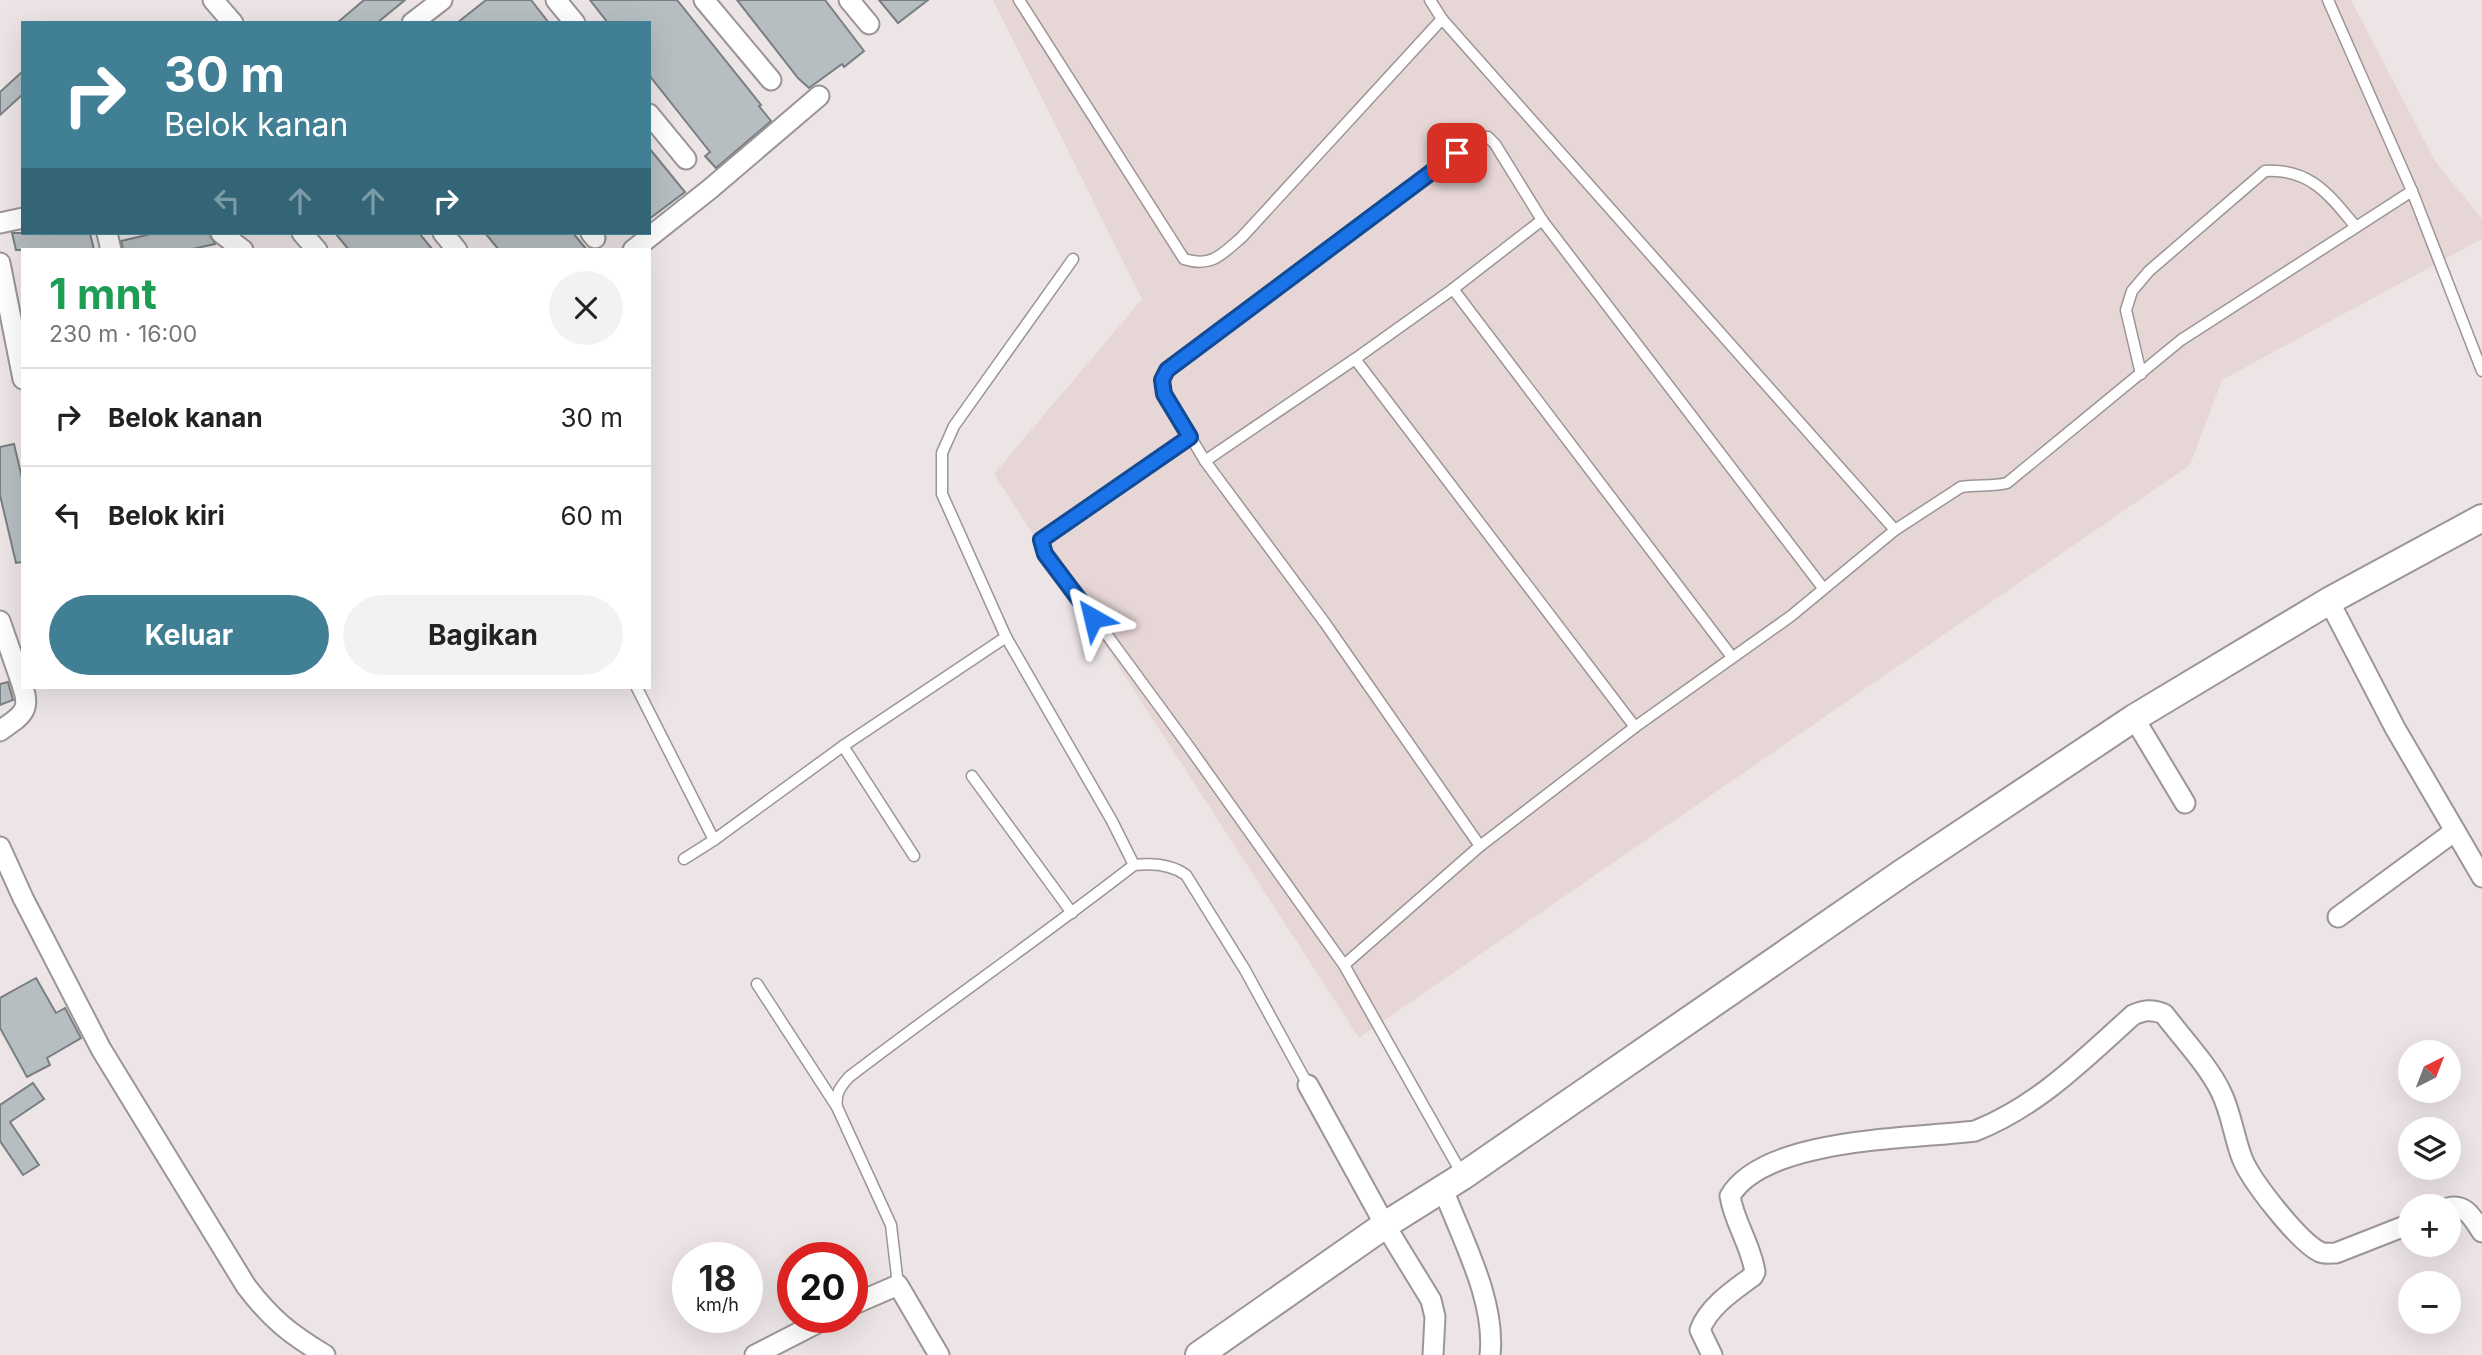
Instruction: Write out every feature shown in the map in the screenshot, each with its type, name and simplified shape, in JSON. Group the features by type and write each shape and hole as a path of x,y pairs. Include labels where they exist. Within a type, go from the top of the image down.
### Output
{"street":[{"path":"214,0 231,21"},
{"path":"419,21 442,0"},
{"path":"556,0 573,21"},
{"path":"704,0 771,80"},
{"path":"849,0 869,24"},
{"path":"636,248 819,96"},
{"path":"651,116 686,159"},
{"path":"0,223 21,218"},
{"path":"224,235 240,248"},
{"path":"0,263 21,369"},
{"path":"1199,1355 1879,888 2134,718 2329,601 2482,518"},
{"path":"2329,601 2395,728 2482,877"},
{"path":"0,621 21,681"},
{"path":"0,731 24,711 27,699 24,689"},
{"path":"2134,718 2185,803"},
{"path":"2338,917 2455,831"},
{"path":"0,847 23,898 101,1049 246,1286 266,1312 284,1328 326,1355"},
{"path":"1712,1355 1700,1330 1703,1324 1713,1309 1755,1272 1748,1242 1732,1207 1730,1196 1748,1174 1788,1157 1835,1144 1963,1133 1991,1125 2014,1114 2053,1087 2143,1010 2155,1010 2164,1014 2213,1079 2221,1093 2243,1161 2251,1175 2265,1198 2312,1248 2323,1254 2336,1253 2398,1229"},
{"path":"1308,1085 1395,1219 1431,1300 1435,1317 1433,1355"},
{"path":"1445,1187 1487,1306 1492,1336 1490,1355"},
{"path":"2461,1207 2482,1232"},
{"path":"868,1298 898,1285 939,1355"},
{"path":"755,1355 798,1333"}],"lane":[{"path":"1019,0 1184,259 1202,263 1222,254 1242,237 1442,19"},
{"path":"1430,0 1442,19 1895,530"},
{"path":"2328,0 2412,191 2482,370"},
{"path":"1480,846 1347,654 1205,461 1164,394 1162,380 1167,370 1477,137 1488,137 1495,144 1542,220 1823,589"},
{"path":"2141,373 2126,310 2132,291 2149,271 2265,171 2279,170 2307,178 2328,192 2356,227"},
{"path":"1345,965 1480,846 1635,727 1791,615 1895,530 1961,487 2007,483 2181,340 2412,191"},
{"path":"1205,461 1453,289 1542,220"},
{"path":"1073,260 954,426 942,453 942,494 1006,637 1112,821 1134,866"},
{"path":"1453,289 1732,657"},
{"path":"1355,359 1635,727"},
{"path":"1190,437 1043,537 1041,545 1345,965 1445,1187"},
{"path":"684,859 843,746 1006,637"},
{"path":"638,689 714,840"},
{"path":"843,746 914,856"},
{"path":"972,776 1072,913"},
{"path":"837,1107 837,1094 849,1077 950,999 1134,866 1147,864 1168,866 1186,875 1245,970 1308,1085"},
{"path":"757,984 837,1107 891,1225 898,1285"}],"shaded area":[{"path":"993,0 2351,0 2435,161 2482,219 2482,239 2222,380 2190,465 1359,1038 994,474 1142,299"}],"building":[{"path":"364,0 405,0 379,21 339,21"},
{"path":"486,0 531,0 547,21 460,21"},
{"path":"590,0 677,0 771,121 716,168 705,156 710,152 651,78 651,21 606,21"},
{"path":"737,0 825,0 864,51 844,67 842,64 809,88 798,78"},
{"path":"879,0 928,0 898,23"},
{"path":"21,73 21,96 0,115 0,92"},
{"path":"651,150 685,192 651,218"},
{"path":"12,233 90,235 94,248 21,248 16,250"},
{"path":"146,235 210,235 215,244 197,248 123,248 121,241"},
{"path":"337,235 421,235 431,248 347,248"},
{"path":"487,235 575,235 585,248 497,248"},
{"path":"14,444 21,474 21,562 16,563 0,495 0,447"},
{"path":"8,682 13,700 0,705 0,684"},
{"path":"36,978 56,1013 65,1008 81,1038 47,1058 50,1065 27,1077 0,1028 0,998"},
{"path":"33,1083 44,1099 10,1122 39,1165 23,1175 0,1141 0,1105"}],"route":[{"path":"1093,618 1045,554 1041,540 1190,437 1164,394 1162,380 1167,370 1457,153"}]}
